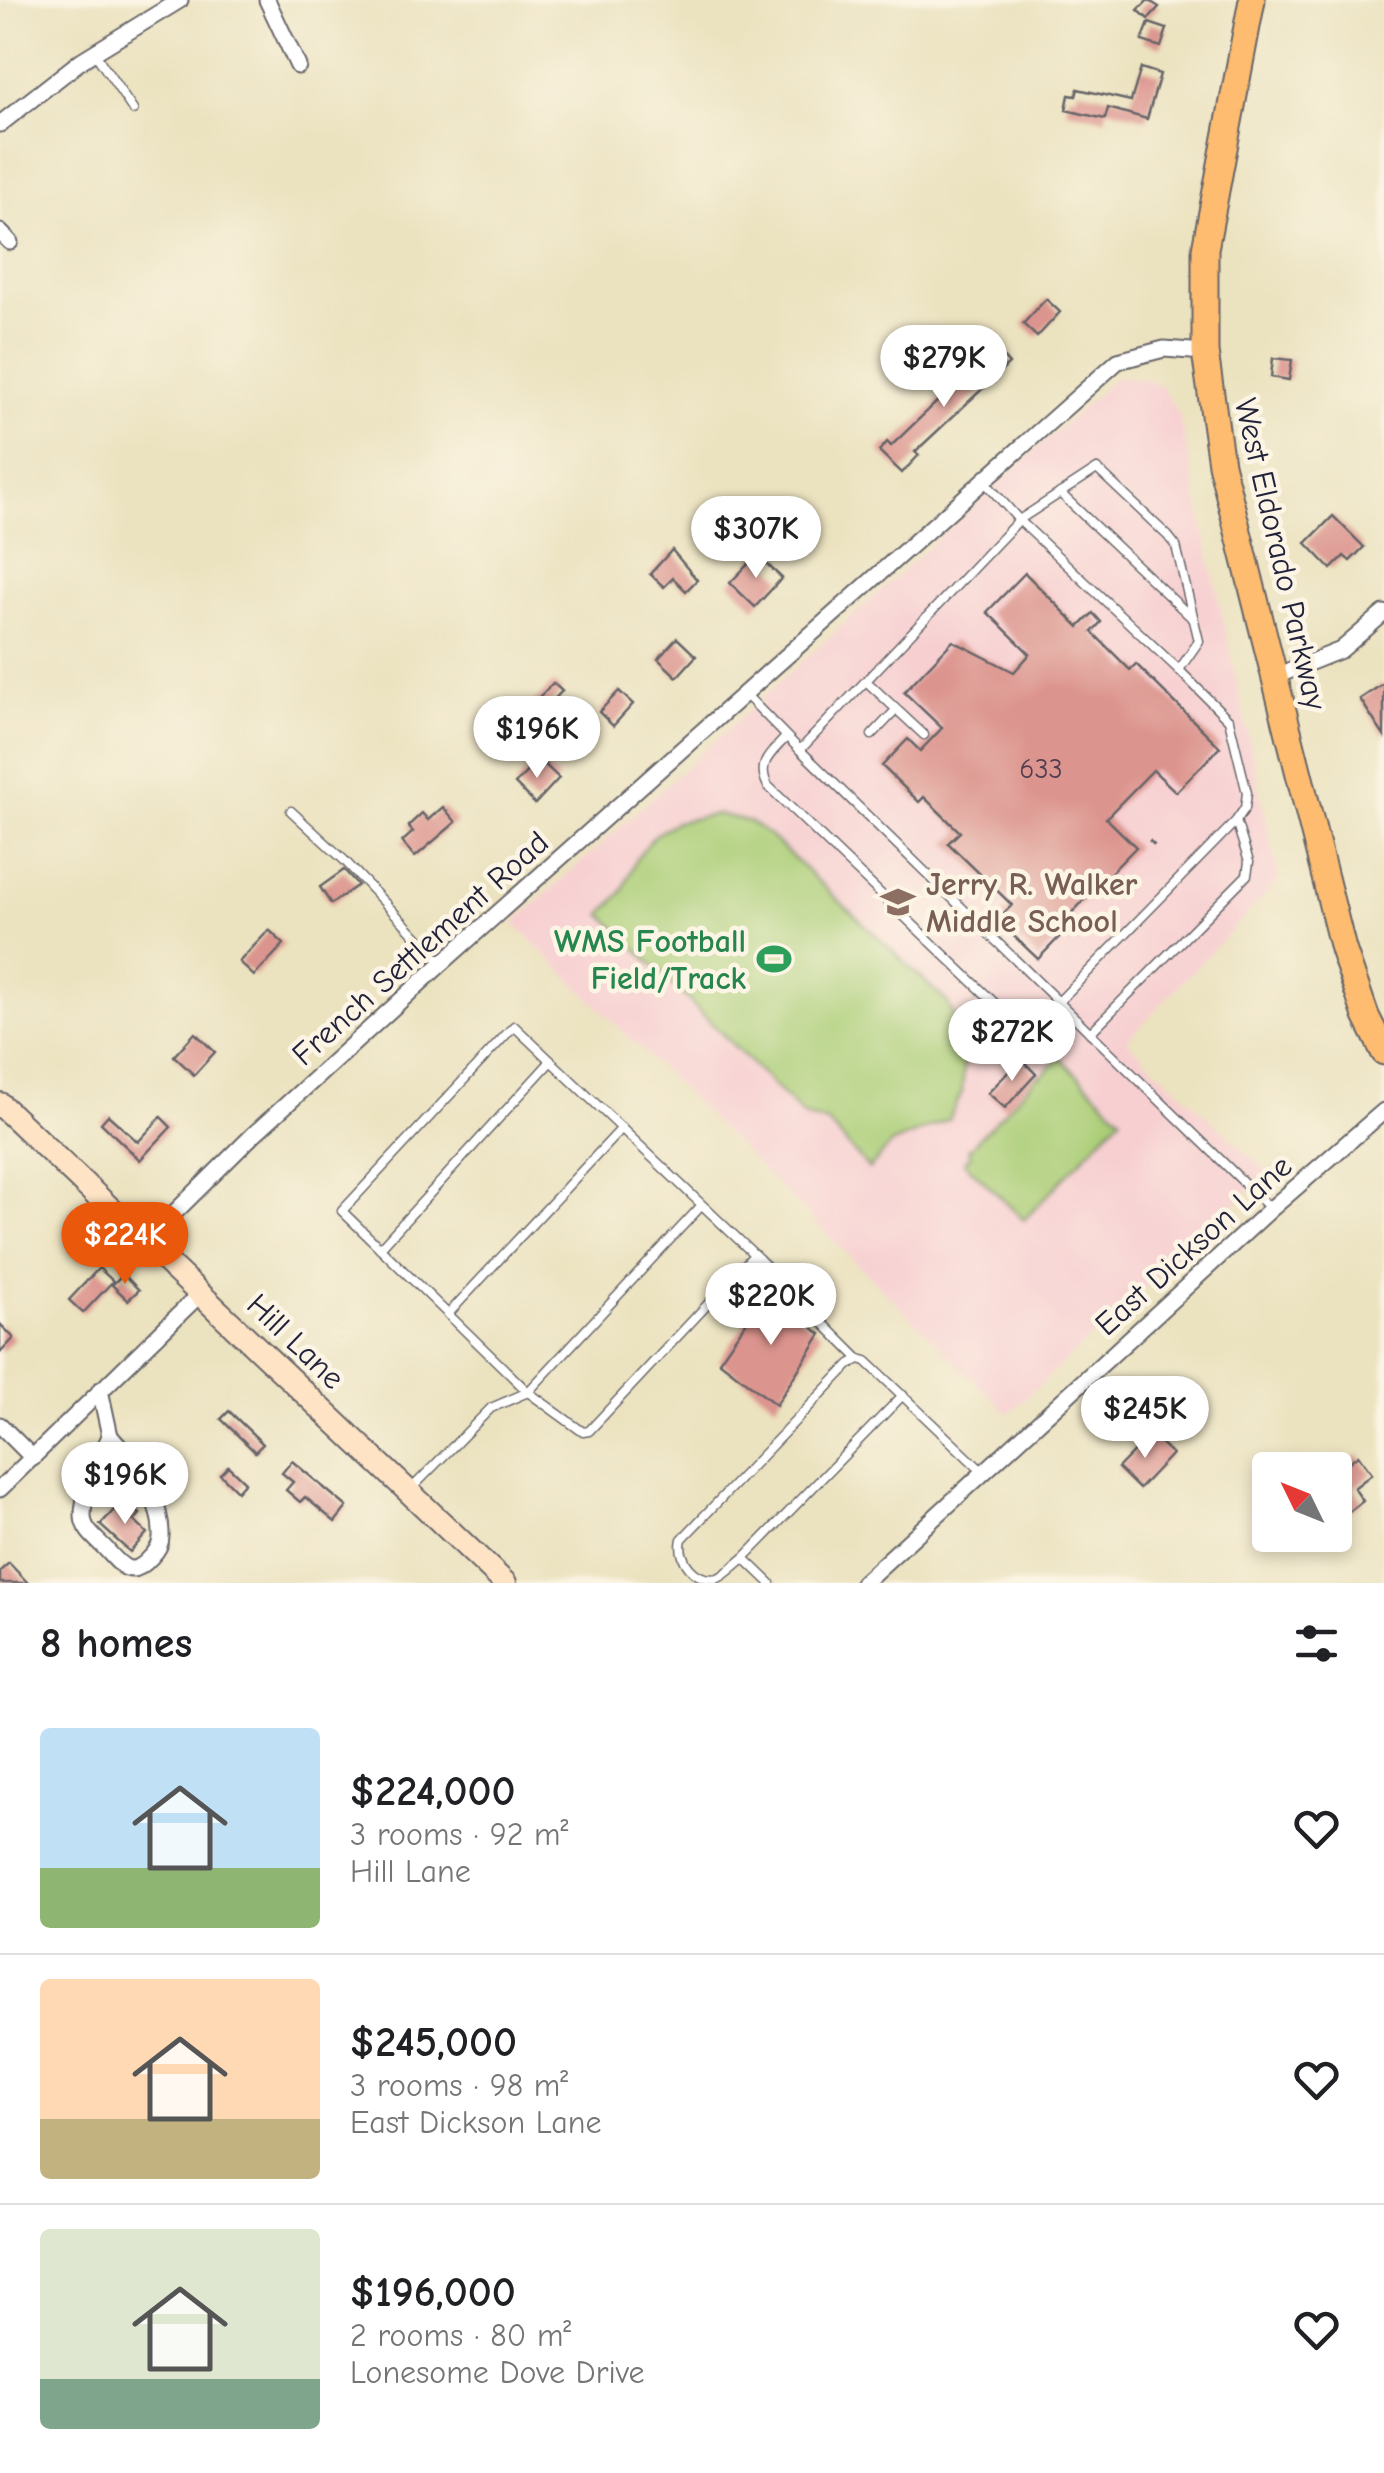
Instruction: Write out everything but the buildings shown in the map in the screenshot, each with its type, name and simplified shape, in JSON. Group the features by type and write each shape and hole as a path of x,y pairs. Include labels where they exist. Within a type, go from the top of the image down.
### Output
{"main road":[{"name":"West Eldorado Parkway","path":"1252,0 1205,249 1205,352 1220,464 1342,949 1364,1012 1384,1052"}],"street":[{"path":"0,124 21,104 94,52 180,0"},
{"path":"267,0 298,66"},
{"name":"French Settlement Road","path":"146,1241 253,1135 442,963 1118,361 1164,349 1205,352"},
{"path":"1276,676 1341,650 1384,613"},
{"name":"Hill Lane","path":"0,1104 505,1583"},
{"name":"East Dickson Lane","path":"863,1583 1384,1111"},
{"path":"0,1489 200,1294"},
{"path":"100,1390 110,1436 146,1480 162,1537 156,1552 140,1569 132,1571 122,1566 85,1528 83,1518 95,1470 110,1436"},
{"path":"0,1425 33,1458"}],"lane":[{"path":"94,52 133,110"},
{"path":"800,750 1020,520 1097,469 1176,546 1199,641 1179,670"},
{"path":"786,737 763,762 762,774 768,786 1026,1034 1236,821 1247,794 1229,720 984,481"},
{"path":"1060,493 1193,619"},
{"path":"866,681 924,736"},
{"path":"746,695 1271,1210"},
{"path":"872,734 896,710"},
{"path":"292,811 442,963"},
{"path":"1090,1034 1247,875 1249,862 1236,821"},
{"path":"760,1260 751,1258 589,1431 583,1432 528,1392 342,1211 514,1026 984,1473"},
{"path":"380,1248 551,1061"},
{"path":"448,1314 622,1128"},
{"path":"408,1492 491,1408 528,1392 702,1205"},
{"path":"859,1358 682,1540 684,1563 690,1570 707,1581 717,1579 744,1558 903,1396"},
{"path":"744,1558 770,1583"}],"path":[{"path":"1149,840 1155,846"}],"shaded area":[{"name":"Jerry R. Walker Middle School","path":"1116,377 1161,386 1179,414 1279,880 1126,1041 1269,1173 1008,1414 514,923"}],"green space":[{"name":"WMS Football Field/Track","path":"718,814 750,822 770,836 948,1003 966,1043 962,1092 949,1119 891,1144 869,1169 827,1122 805,1117 602,914 622,892 636,859 654,836 675,822"},
{"path":"1059,1057 1121,1117 1024,1220 964,1162 971,1155 968,1150"}],"place":[{"name":"Jerry R. Walker Middle School","path":"898,902"},
{"name":"WMS Football Field/Track","path":"774,959"}]}
